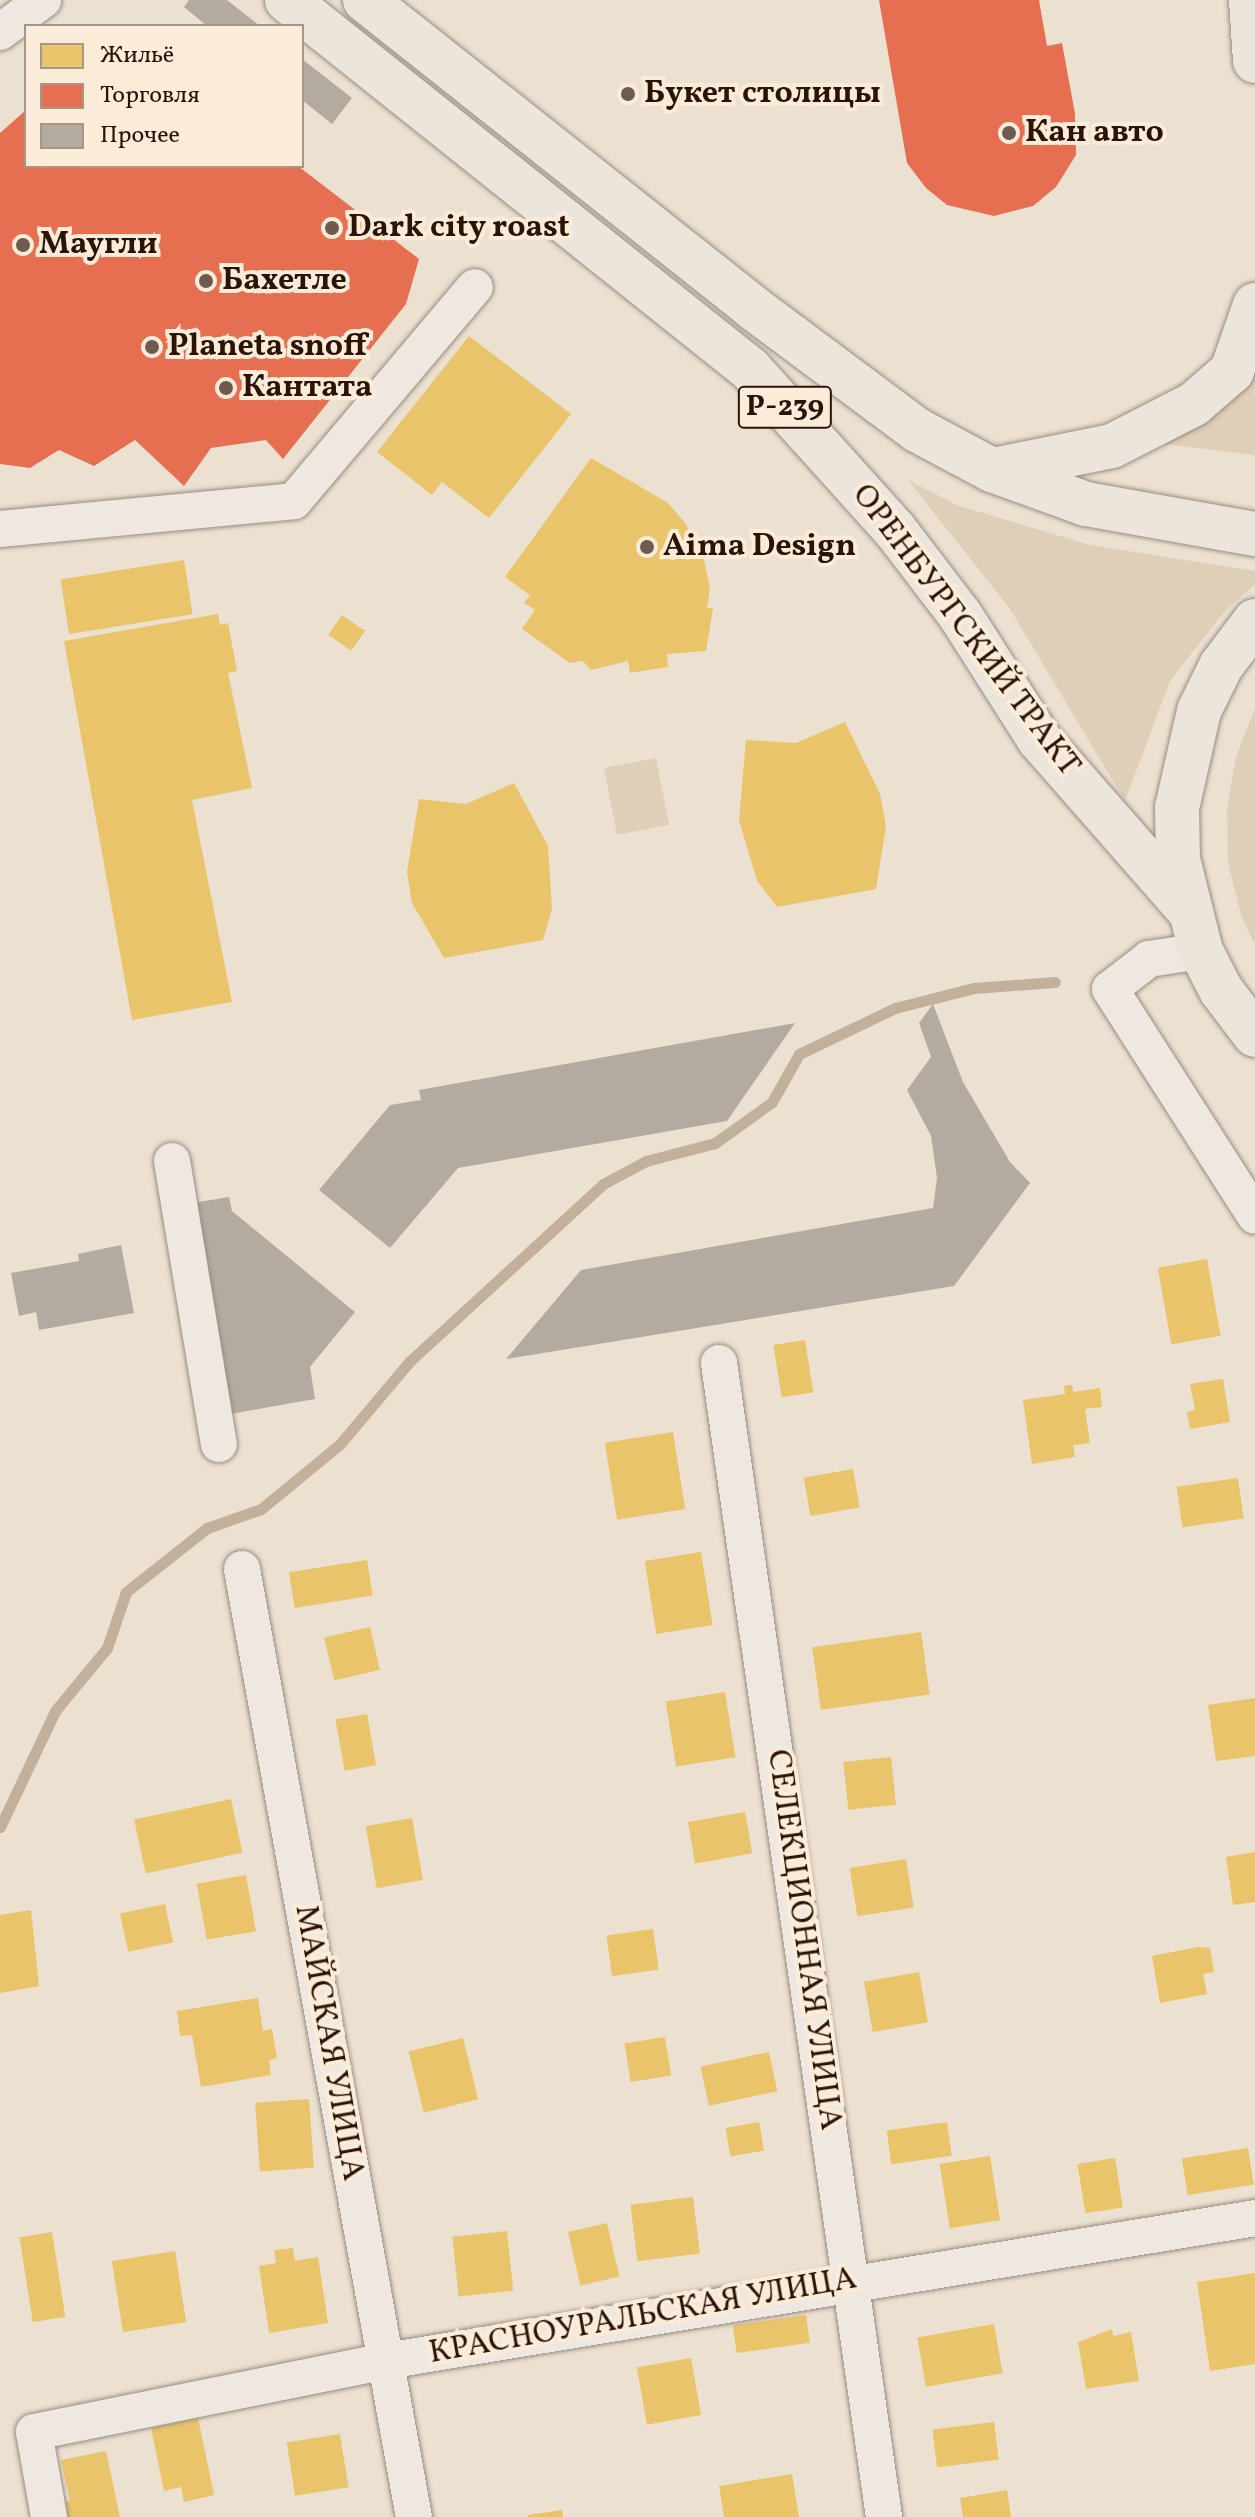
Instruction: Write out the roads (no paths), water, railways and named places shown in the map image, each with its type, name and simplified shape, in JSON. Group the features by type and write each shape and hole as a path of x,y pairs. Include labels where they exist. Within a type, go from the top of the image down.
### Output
{"main road":[{"name":"ОРЕНБУРГСКИЙ ТРАКТ","path":"287,0 750,369 895,530 960,615 1039,739 1187,908"},
{"name":"Р-239","path":"365,0 826,364 917,430 992,470 1086,504 1255,534"},
{"path":"1251,0 1255,61"},
{"path":"992,470 1112,446 1194,404 1232,371 1255,305"},
{"name":"Р-239","path":"1252,1035 1201,951 1187,908 1177,846 1184,759 1221,666 1255,621"}],"street":[{"path":"0,32 43,0"},
{"path":"0,529 294,501 475,287"},
{"path":"1201,951 1149,959 1110,989 1255,1216"},
{"path":"172,1161 219,1444"},
{"name":"СЕЛЕКЦИОННАЯ УЛИЦА","path":"719,1363 853,2280 884,2517"},
{"name":"МАЙСКАЯ УЛИЦА","path":"242,1569 414,2517"},
{"name":"КРАСНОУРАЛЬСКАЯ УЛИЦА","path":"49,2517 34,2432 386,2361 853,2280 1255,2218"}],"waterway":[{"path":"0,1827 55,1711 107,1648 126,1592 207,1528 261,1509 340,1444 410,1361 603,1184 646,1161 715,1143 772,1102 799,1054 895,1008 974,988 1055,982"}],"place":[{"name":"Букет столицы","path":"628,94"},
{"name":"Кан авто","path":"1009,133"},
{"name":"Dark city roast","path":"332,228"},
{"name":"Маугли","path":"23,245"},
{"name":"Бахетле","path":"206,281"},
{"name":"Planeta snoff","path":"152,347"},
{"name":"Кантата","path":"226,388"},
{"name":"Aima Design","path":"647,547"}]}
